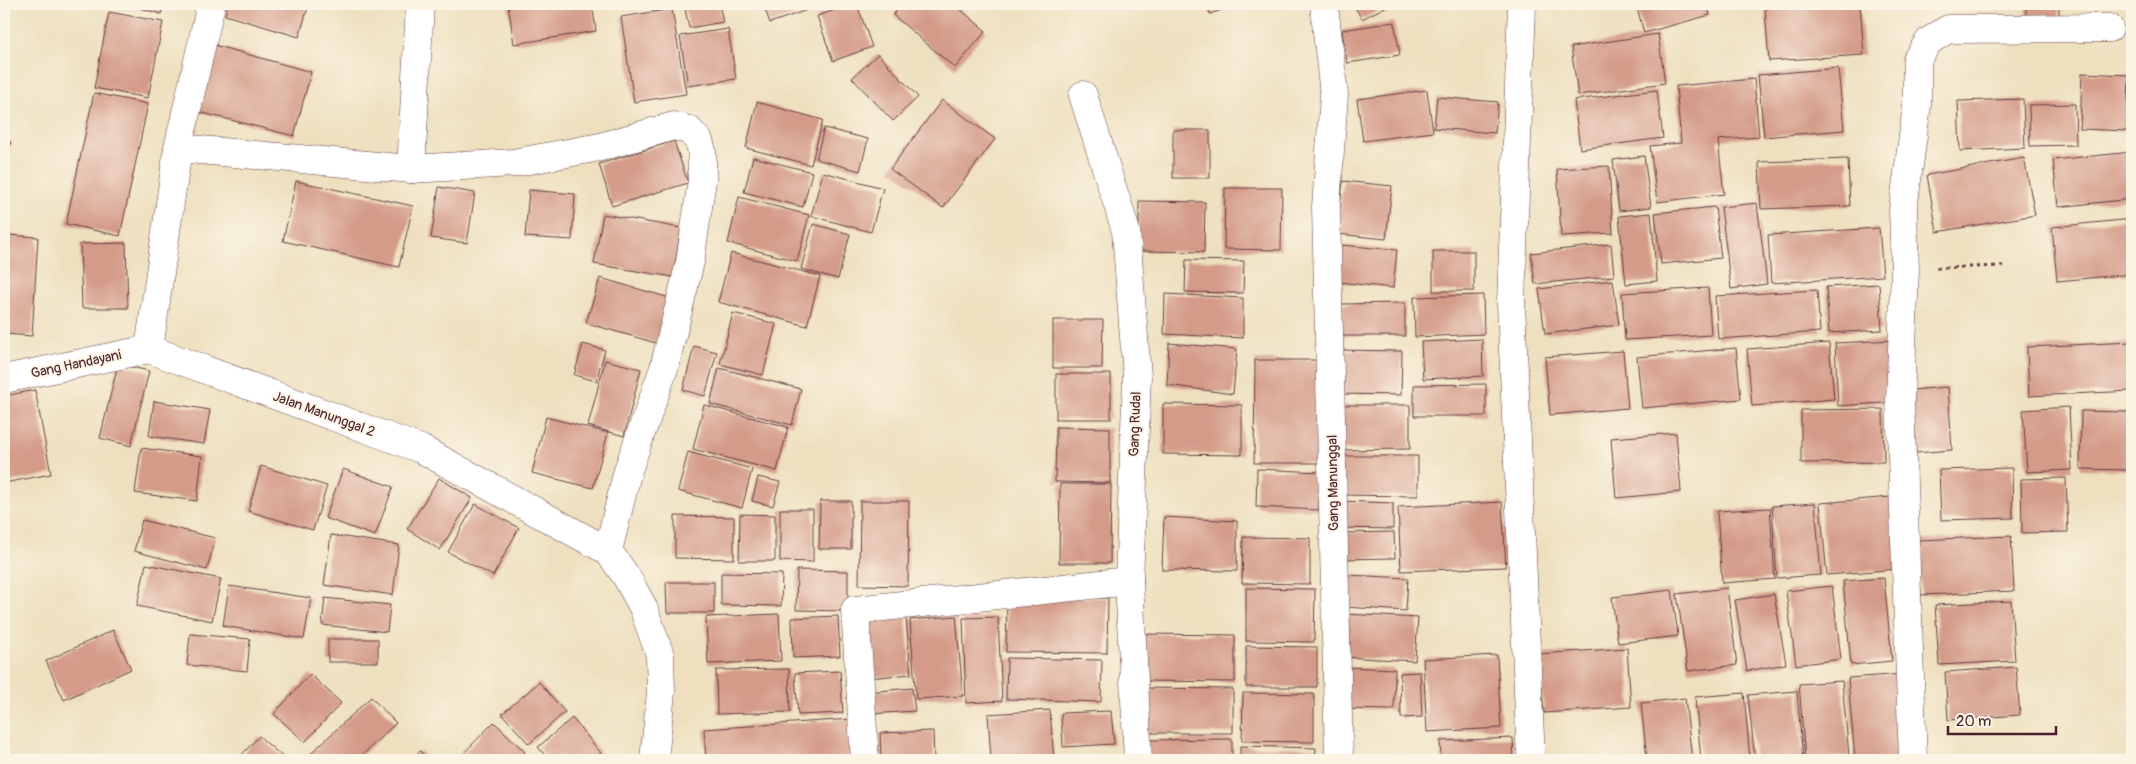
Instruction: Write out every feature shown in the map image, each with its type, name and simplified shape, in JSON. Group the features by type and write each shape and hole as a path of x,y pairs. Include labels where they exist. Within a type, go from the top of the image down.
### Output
{"street":[{"path":"149,349 178,148 211,4"},
{"path":"411,169 420,4"},
{"name":"Gang Manunggal","path":"1324,4 1334,95 1326,206 1339,760"},
{"path":"1522,4 1511,302 1530,760"},
{"path":"1913,760 1900,401 1905,269 1903,210 1917,106 1917,59 1929,41 1948,29 2109,28"},
{"name":"Gang Rudal","path":"1083,94 1126,232 1137,377 1129,581 1138,760"},
{"path":"178,148 411,169 513,163 600,147 674,126 689,130 698,141 702,151 702,180 690,262 664,368 628,470 608,551"},
{"name":"Gang Handayani","path":"4,379 149,349"},
{"name":"Jalan Manunggal 2","path":"149,349 421,449 608,551 626,576 643,606 660,655 661,692 653,759"},
{"path":"865,760 855,610 1129,581"}],"path":[{"path":"1905,269 2003,266"}],"building":[{"path":"126,4 164,4 161,14"},
{"path":"228,4 309,4 299,37 225,15"},
{"path":"508,4 592,4 596,31 514,44"},
{"path":"684,4 719,4 723,22 689,28"},
{"path":"763,4 824,4 770,23"},
{"path":"857,4 872,47 833,61 817,16"},
{"path":"903,4 954,4 986,31 955,68 893,15"},
{"path":"1207,4 1239,4 1210,14"},
{"path":"1353,4 1391,4 1362,19"},
{"path":"1636,4 1707,4 1710,15 1644,33"},
{"path":"1860,4 1864,55 1769,61 1765,8"},
{"path":"2026,4 2059,4 2059,16 2026,16"},
{"path":"672,9 686,94 634,102 621,17"},
{"path":"109,12 163,22 148,98 94,88"},
{"path":"1394,22 1400,55 1347,63 1342,30"},
{"path":"728,29 736,79 688,86 680,36"},
{"path":"1658,34 1665,83 1578,95 1571,47"},
{"path":"214,45 311,72 294,136 195,111"},
{"path":"878,54 918,97 893,121 852,78"},
{"path":"1838,68 1844,130 1764,137 1758,75"},
{"path":"2082,73 2129,75 2127,131 2080,129"},
{"path":"1754,79 1759,137 1718,140 1724,194 1657,202 1650,146 1681,143 1676,86"},
{"path":"1427,90 1433,132 1363,141 1357,99"},
{"path":"1657,90 1663,138 1580,149 1574,100"},
{"path":"94,93 148,104 120,236 66,224"},
{"path":"1437,97 1498,102 1495,133 1434,128"},
{"path":"2023,99 2025,148 1960,151 1958,101"},
{"path":"942,100 995,139 943,208 890,169"},
{"path":"757,102 823,120 811,165 746,148"},
{"path":"2075,104 2076,145 2030,146 2029,105"},
{"path":"824,128 868,139 860,171 816,159"},
{"path":"1173,130 1210,130 1210,178 1173,178"},
{"path":"4,141 11,142 4,165"},
{"path":"674,141 688,183 612,206 599,164"},
{"path":"2132,152 2132,199 2058,207 2053,160"},
{"path":"1644,156 1651,207 1619,211 1613,160"},
{"path":"753,157 812,172 803,207 744,192"},
{"path":"2024,158 2035,215 1937,232 1927,175"},
{"path":"1848,159 1850,206 1761,209 1759,162"},
{"path":"1609,166 1613,233 1561,236 1557,169"},
{"path":"823,172 883,188 871,232 811,216"},
{"path":"296,181 413,206 399,267 283,241"},
{"path":"1343,181 1392,186 1386,239 1337,234"},
{"path":"439,187 475,193 467,243 431,238"},
{"path":"1225,188 1282,188 1281,250 1224,249"},
{"path":"529,190 575,194 572,240 525,237"},
{"path":"739,197 809,215 797,261 728,243"},
{"path":"1139,201 1205,202 1204,252 1139,251"},
{"path":"1757,203 1767,284 1731,289 1721,207"},
{"path":"1715,207 1721,258 1661,264 1655,213"},
{"path":"1651,213 1657,281 1626,284 1619,216"},
{"path":"603,214 681,228 673,277 594,264"},
{"path":"2132,219 2132,274 2057,281 2052,227"},
{"path":"813,224 850,234 838,279 801,269"},
{"path":"1879,228 1883,276 1771,283 1768,235"},
{"path":"7,235 38,237 32,336 4,334"},
{"path":"126,243 128,308 82,308 80,244"},
{"path":"1611,244 1614,276 1535,284 1531,253"},
{"path":"1341,245 1397,250 1393,288 1338,282"},
{"path":"1433,251 1474,251 1474,291 1433,291"},
{"path":"731,253 820,276 807,326 718,302"},
{"path":"1186,260 1244,261 1243,293 1185,292"},
{"path":"600,278 670,298 656,343 586,323"},
{"path":"1613,280 1619,325 1545,334 1539,289"},
{"path":"1879,284 1882,330 1829,333 1826,287"},
{"path":"1708,288 1711,335 1625,340 1622,293"},
{"path":"1817,290 1820,332 1718,339 1715,296"},
{"path":"1165,294 1243,298 1243,338 1164,334"},
{"path":"1483,295 1484,334 1415,337 1414,297"},
{"path":"1405,303 1405,336 1341,336 1341,304"},
{"path":"733,313 776,324 763,375 720,364"},
{"path":"1053,320 1103,320 1102,368 1053,368"},
{"path":"1482,339 1483,376 1423,379 1421,342"},
{"path":"1894,340 1897,402 1838,406 1835,343"},
{"path":"2132,342 2132,391 2029,396 2027,347"},
{"path":"1169,343 1237,349 1233,394 1167,385"},
{"path":"1829,343 1834,399 1752,406 1747,349"},
{"path":"583,344 605,350 596,381 574,375"},
{"path":"694,346 717,352 705,396 683,390"},
{"path":"1736,348 1741,399 1642,408 1637,357"},
{"path":"1337,350 1402,351 1401,395 1337,394"},
{"path":"1623,351 1628,408 1550,415 1545,357"},
{"path":"605,360 641,369 624,436 588,426"},
{"path":"1255,360 1319,360 1319,463 1254,463"},
{"path":"118,364 149,371 131,446 100,438"},
{"path":"719,368 801,389 792,425 710,404"},
{"path":"1056,374 1111,374 1111,419 1056,419"},
{"path":"1486,384 1486,416 1414,416 1414,385"},
{"path":"1948,387 1952,450 1916,453 1911,390"},
{"path":"35,390 51,474 4,483 4,396"},
{"path":"154,401 210,410 204,444 149,436"},
{"path":"1163,404 1242,405 1242,455 1163,454"},
{"path":"704,405 788,427 777,471 693,449"},
{"path":"1342,405 1410,405 1410,449 1342,450"},
{"path":"2069,407 2072,470 2027,472 2023,410"},
{"path":"1883,409 1884,462 1801,463 1801,410"},
{"path":"2081,411 2130,412 2129,470 2080,469"},
{"path":"546,417 608,433 593,488 532,473"},
{"path":"1056,427 1110,428 1110,483 1055,482"},
{"path":"1676,433 1681,492 1616,498 1611,438"},
{"path":"141,448 202,456 197,501 135,493"},
{"path":"688,452 752,469 742,508 678,491"},
{"path":"1339,456 1418,456 1418,496 1338,495"},
{"path":"261,466 327,486 313,530 248,511"},
{"path":"2012,468 2013,518 1941,520 1939,470"},
{"path":"343,469 393,487 375,536 325,518"},
{"path":"1257,469 1320,472 1319,510 1256,507"},
{"path":"758,477 780,482 773,506 752,501"},
{"path":"439,478 472,498 440,550 407,529"},
{"path":"2066,478 2068,532 2022,533 2021,479"},
{"path":"1060,484 1111,484 1110,563 1059,563"},
{"path":"1891,497 1898,569 1827,575 1820,503"},
{"path":"820,501 851,501 851,549 819,549"},
{"path":"860,501 909,501 908,586 859,585"},
{"path":"1340,501 1393,503 1393,529 1340,528"},
{"path":"1502,502 1506,567 1401,571 1398,507"},
{"path":"1815,503 1821,575 1777,578 1772,506"},
{"path":"475,504 519,528 493,576 448,552"},
{"path":"1770,508 1775,579 1722,583 1717,511"},
{"path":"780,509 813,509 813,562 780,561"},
{"path":"740,514 775,515 775,561 739,561"},
{"path":"675,516 734,517 734,559 675,558"},
{"path":"1164,517 1237,521 1237,571 1162,570"},
{"path":"142,520 215,538 207,570 134,551"},
{"path":"1394,532 1395,558 1340,559 1340,533"},
{"path":"331,535 399,545 393,595 324,585"},
{"path":"2011,536 2014,591 1921,595 1918,540"},
{"path":"1243,537 1310,538 1310,584 1242,583"},
{"path":"146,564 221,579 212,621 137,606"},
{"path":"797,570 848,571 848,611 796,610"},
{"path":"721,573 782,574 781,606 721,605"},
{"path":"1347,575 1408,578 1406,611 1345,607"},
{"path":"1884,578 1892,661 1851,665 1843,581"},
{"path":"666,582 714,582 714,613 667,613"},
{"path":"229,586 311,598 304,639 223,626"},
{"path":"1832,586 1841,659 1796,665 1786,591"},
{"path":"1246,588 1315,589 1314,642 1246,641"},
{"path":"1727,588 1737,665 1688,671 1677,594"},
{"path":"1672,590 1678,636 1618,643 1612,597"},
{"path":"1774,594 1786,664 1747,671 1735,600"},
{"path":"1007,597 1108,598 1107,653 1006,652"},
{"path":"325,598 390,605 387,632 322,625"},
{"path":"2011,601 2015,661 1939,665 1935,605"},
{"path":"779,614 781,661 708,664 706,617"},
{"path":"1345,614 1418,618 1415,661 1343,657"},
{"path":"838,616 840,656 793,658 792,618"},
{"path":"956,616 963,696 916,699 910,620"},
{"path":"998,617 1002,701 966,703 963,618"},
{"path":"906,618 911,674 868,678 863,622"},
{"path":"113,630 131,669 64,700 46,661"},
{"path":"190,634 250,639 247,671 187,665"},
{"path":"1143,634 1235,635 1235,682 1142,681"},
{"path":"328,639 378,639 378,662 328,662"},
{"path":"1246,646 1317,647 1317,687 1246,687"},
{"path":"1627,648 1631,707 1544,713 1539,654"},
{"path":"1497,655 1501,728 1427,732 1423,659"},
{"path":"1007,658 1102,660 1101,702 1006,699"},
{"path":"1344,667 1395,669 1394,710 1343,709"},
{"path":"2016,667 2020,715 1948,720 1945,672"},
{"path":"789,669 790,712 717,714 716,670"},
{"path":"840,671 843,713 798,715 795,673"},
{"path":"1420,672 1422,717 1401,718 1400,673"},
{"path":"310,674 341,703 305,742 274,714"},
{"path":"1905,674 1911,760 1855,760 1848,678"},
{"path":"1842,681 1849,756 1805,760 1799,684"},
{"path":"539,682 565,712 529,744 502,714"},
{"path":"912,688 915,711 869,714 867,692"},
{"path":"1145,688 1233,689 1233,733 1145,733"},
{"path":"1797,691 1803,760 1755,760 1748,695"},
{"path":"1243,693 1314,694 1314,742 1242,741"},
{"path":"1744,693 1750,760 1701,760 1695,697"},
{"path":"371,697 396,723 357,760 305,759"},
{"path":"1685,698 1692,760 1647,760 1641,703"},
{"path":"1050,710 1054,760 991,760 988,714"},
{"path":"1111,711 1114,744 1063,747 1061,713"},
{"path":"572,718 601,753 592,760 549,760 538,747"},
{"path":"852,719 855,760 706,760 704,729"},
{"path":"494,722 525,752 517,760 457,760"},
{"path":"933,731 934,760 881,760 880,733"},
{"path":"259,736 286,760 237,760"},
{"path":"1513,738 1514,760 1441,760 1440,741"},
{"path":"1232,739 1232,760 1148,760 1148,740"},
{"path":"1240,746 1316,748 1315,760 1240,760"},
{"path":"420,751 428,760 409,760"}]}
